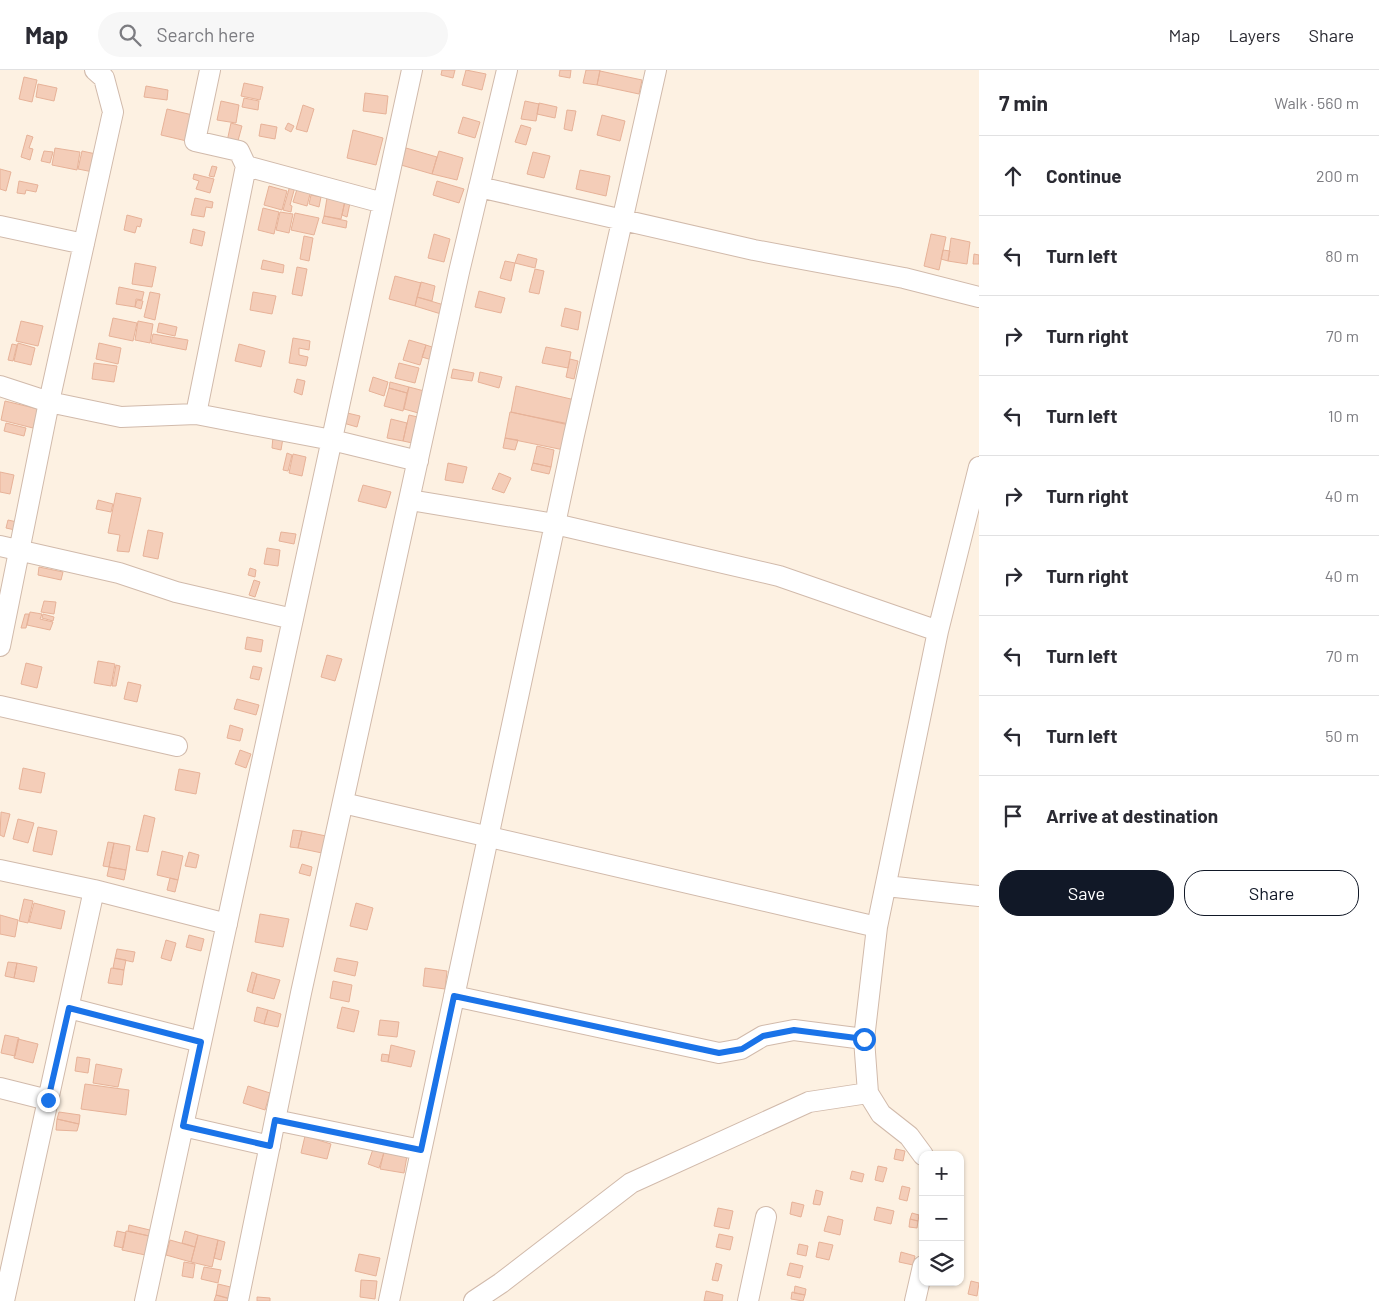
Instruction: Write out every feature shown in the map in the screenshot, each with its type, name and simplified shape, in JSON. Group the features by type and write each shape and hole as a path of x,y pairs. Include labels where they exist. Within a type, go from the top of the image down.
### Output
{"street":[{"path":"0,646 9,548 50,402 113,112 104,78 96,70"},
{"path":"196,414 246,166 239,151 195,141 210,70"},
{"path":"145,1301 412,70"},
{"path":"238,1301 343,802 479,187 507,70"},
{"path":"389,1301 555,524 656,70"},
{"path":"246,166 383,202"},
{"path":"479,187 754,250 904,278 979,297"},
{"path":"0,226 84,244"},
{"path":"0,386 50,402 121,417 196,414 332,440 418,461"},
{"path":"921,1151 909,1136 881,1114 868,1093 864,1039 877,927 938,631 979,467"},
{"path":"410,500 555,524 779,576 938,631"},
{"path":"9,548 119,573 176,592 293,619"},
{"path":"0,706 177,746"},
{"path":"343,802 877,927"},
{"path":"0,870 94,890 227,924"},
{"path":"886,886 979,896"},
{"path":"4,1301 94,890"},
{"path":"454,996 719,1053 742,1049 763,1036 794,1030 864,1039"},
{"path":"69,1008 201,1042"},
{"path":"0,1088 48,1100"},
{"path":"474,1301 631,1183 810,1102 868,1093"},
{"path":"275,1120 421,1150"},
{"path":"183,1126 270,1146"},
{"path":"748,1301 766,1217"},
{"path":"915,1301 919,1284"}],"building":[{"path":"442,70 455,70 453,78 441,75"},
{"path":"466,70 486,74 482,90 462,85"},
{"path":"560,70 571,70 570,78 559,76"},
{"path":"586,70 600,70 597,85 583,83"},
{"path":"600,71 642,80 639,94 597,85"},
{"path":"24,77 37,80 32,102 19,99"},
{"path":"244,83 263,87 260,100 241,96"},
{"path":"38,84 57,88 54,101 36,97"},
{"path":"146,86 168,90 167,100 144,97"},
{"path":"365,93 388,96 386,114 363,111"},
{"path":"244,98 259,101 258,110 242,107"},
{"path":"221,101 239,105 236,123 217,120"},
{"path":"525,101 539,104 536,121 521,119"},
{"path":"539,103 557,107 555,118 537,114"},
{"path":"303,105 314,109 307,132 296,129"},
{"path":"167,109 197,116 191,142 161,135"},
{"path":"567,110 576,111 572,131 564,129"},
{"path":"602,115 625,121 620,141 597,135"},
{"path":"463,117 480,122 475,138 458,133"},
{"path":"231,123 242,126 236,148 226,146"},
{"path":"288,123 294,126 291,132 285,129"},
{"path":"261,124 277,127 275,139 259,136"},
{"path":"521,125 531,128 526,145 515,142"},
{"path":"353,130 383,138 376,165 347,158"},
{"path":"27,135 33,137 29,148 33,149 30,160 21,157"},
{"path":"55,148 80,152 77,170 52,165"},
{"path":"406,148 437,157 432,174 401,165"},
{"path":"44,151 53,152 50,163 41,161"},
{"path":"82,151 96,154 93,172 78,169"},
{"path":"439,151 463,158 457,180 432,174"},
{"path":"533,152 550,156 544,178 527,174"},
{"path":"212,166 217,167 214,177 209,176"},
{"path":"0,169 11,172 6,191 0,189"},
{"path":"580,170 610,176 606,196 576,189"},
{"path":"194,174 214,179 210,193 196,189 199,181 193,179"},
{"path":"293,175 298,176 290,205 292,206 291,212 283,210"},
{"path":"19,181 38,185 36,192 26,190 25,194 17,193"},
{"path":"437,181 464,189 459,203 433,195"},
{"path":"269,186 287,191 282,210 264,205"},
{"path":"298,186 311,190 307,206 293,202"},
{"path":"311,195 321,197 319,207 309,204"},
{"path":"195,198 213,202 212,208 206,207 204,217 191,215"},
{"path":"327,198 345,201 341,219 324,216"},
{"path":"345,201 350,203 347,217 342,215"},
{"path":"263,208 279,212 274,234 258,230"},
{"path":"280,212 293,214 289,233 276,230"},
{"path":"295,213 319,218 314,235 291,230"},
{"path":"127,215 142,219 140,227 137,226 135,233 124,230"},
{"path":"324,216 347,221 346,228 322,223"},
{"path":"193,229 205,232 202,246 190,243"},
{"path":"434,234 450,239 444,262 428,258"},
{"path":"931,234 946,237 939,270 924,266"},
{"path":"304,236 313,238 309,261 300,259"},
{"path":"951,238 970,242 967,264 948,261"},
{"path":"943,250 950,251 948,261 941,259"},
{"path":"518,254 537,259 535,268 515,263"},
{"path":"974,254 979,255 979,264 973,264"},
{"path":"263,260 284,265 283,273 261,269"},
{"path":"505,261 515,263 511,281 500,278"},
{"path":"135,263 156,267 152,287 132,284"},
{"path":"297,267 307,269 302,296 292,294"},
{"path":"535,269 544,271 539,294 529,292"},
{"path":"395,276 421,283 415,306 389,299"},
{"path":"421,282 435,286 432,301 417,297"},
{"path":"119,287 144,292 142,300 136,299 135,307 116,304"},
{"path":"479,291 505,298 501,313 475,307"},
{"path":"150,292 160,294 155,320 144,317"},
{"path":"253,292 276,296 272,314 250,310"},
{"path":"417,297 444,305 441,314 415,306"},
{"path":"137,300 143,301 141,309 135,307"},
{"path":"565,308 581,312 578,330 561,326"},
{"path":"113,318 137,323 133,341 109,336"},
{"path":"21,321 43,326 38,346 16,341"},
{"path":"138,321 153,324 150,343 135,340"},
{"path":"159,323 177,327 175,336 157,332"},
{"path":"153,334 188,340 186,350 151,343"},
{"path":"293,338 310,341 309,350 299,348 299,355 308,357 306,366 289,363"},
{"path":"409,340 426,345 420,365 403,360"},
{"path":"18,343 35,348 31,365 14,361"},
{"path":"99,343 121,348 118,364 96,359"},
{"path":"12,344 17,345 13,361 8,360"},
{"path":"239,344 265,351 261,367 235,361"},
{"path":"426,345 435,348 432,360 422,357"},
{"path":"546,347 571,352 568,368 542,363"},
{"path":"570,359 578,361 574,379 566,377"},
{"path":"94,363 117,366 114,382 92,379"},
{"path":"399,363 419,368 415,383 395,378"},
{"path":"453,369 474,373 472,381 451,378"},
{"path":"480,372 502,377 499,388 478,382"},
{"path":"373,377 388,382 384,396 369,391"},
{"path":"297,379 305,381 302,395 294,392"},
{"path":"390,382 409,387 407,393 389,388"},
{"path":"516,386 575,400 569,425 511,412"},
{"path":"409,387 428,392 422,414 404,409"},
{"path":"389,388 407,393 403,411 384,406"},
{"path":"5,401 38,409 33,428 1,420"},
{"path":"343,412 360,416 357,427 340,422"},
{"path":"510,412 574,425 569,451 505,438"},
{"path":"409,415 422,418 417,444 403,441"},
{"path":"391,419 407,423 403,441 387,438"},
{"path":"6,423 26,428 24,436 4,431"},
{"path":"273,436 283,438 281,450 272,448"},
{"path":"505,438 518,440 515,450 503,448"},
{"path":"537,446 554,450 551,467 533,463"},
{"path":"287,453 292,455 288,471 283,470"},
{"path":"293,454 306,457 302,476 289,473"},
{"path":"448,463 467,467 463,483 445,480"},
{"path":"533,463 551,467 549,474 531,470"},
{"path":"0,472 14,475 10,494 0,492"},
{"path":"499,473 511,478 504,493 492,489"},
{"path":"363,485 391,492 386,508 358,501"},
{"path":"116,493 141,498 129,552 117,551 120,535 108,533"},
{"path":"98,500 113,504 111,512 96,509"},
{"path":"8,520 17,522 15,530 6,528"},
{"path":"148,530 163,533 158,559 143,556"},
{"path":"281,532 296,534 294,544 279,541"},
{"path":"267,548 280,550 278,566 264,564"},
{"path":"39,567 63,572 61,580 38,575"},
{"path":"250,568 256,570 255,577 248,575"},
{"path":"254,580 260,582 255,597 249,595"},
{"path":"44,601 56,602 54,614 41,612"},
{"path":"30,612 42,614 40,619 53,622 50,630 27,625"},
{"path":"25,614 29,614 26,628 21,628"},
{"path":"43,614 54,617 53,621 42,618"},
{"path":"247,637 263,640 261,652 245,649"},
{"path":"327,655 342,659 335,681 321,677"},
{"path":"98,661 115,664 111,686 94,683"},
{"path":"26,663 42,667 37,688 21,684"},
{"path":"116,665 120,666 116,686 112,686"},
{"path":"253,666 262,668 259,680 250,678"},
{"path":"128,682 141,685 137,702 124,699"},
{"path":"237,699 259,705 256,715 234,709"},
{"path":"230,725 243,729 240,741 227,738"},
{"path":"240,750 251,754 246,768 235,764"},
{"path":"23,768 45,773 41,793 19,789"},
{"path":"179,769 200,773 196,794 175,790"},
{"path":"1,812 10,814 4,837 0,835"},
{"path":"144,815 155,818 148,852 136,850"},
{"path":"18,819 34,823 28,843 13,839"},
{"path":"38,827 57,831 52,855 33,851"},
{"path":"293,830 302,831 298,848 290,847"},
{"path":"302,831 326,836 322,853 298,848"},
{"path":"108,842 114,843 109,867 103,866"},
{"path":"114,843 130,846 126,870 109,867"},
{"path":"162,851 183,856 178,880 157,875"},
{"path":"189,852 199,855 196,868 185,866"},
{"path":"302,864 312,867 310,876 299,873"},
{"path":"109,867 126,870 124,880 107,876"},
{"path":"170,878 178,880 175,892 167,890"},
{"path":"24,899 33,901 28,923 19,921"},
{"path":"34,903 65,911 61,929 29,922"},
{"path":"356,903 373,908 367,930 350,926"},
{"path":"260,914 289,919 283,947 255,942"},
{"path":"0,915 18,920 15,937 0,934"},
{"path":"189,935 204,939 201,951 186,947"},
{"path":"166,940 176,943 171,961 161,958"},
{"path":"117,949 135,952 133,962 115,958"},
{"path":"115,958 126,960 124,970 113,968"},
{"path":"337,958 358,962 355,976 334,971"},
{"path":"8,962 17,963 14,978 5,976"},
{"path":"17,963 37,967 34,982 14,978"},
{"path":"111,968 124,970 122,985 108,983"},
{"path":"425,968 447,971 445,989 423,986"},
{"path":"252,972 257,974 252,993 247,991"},
{"path":"257,974 280,980 274,999 252,993"},
{"path":"333,981 352,985 349,1002 330,998"},
{"path":"257,1007 268,1010 264,1024 254,1021"},
{"path":"342,1007 359,1011 354,1032 337,1028"},
{"path":"268,1010 281,1014 278,1027 264,1024"},
{"path":"380,1020 399,1022 397,1037 378,1035"},
{"path":"5,1035 19,1038 15,1056 1,1053"},
{"path":"18,1039 38,1044 33,1063 14,1058"},
{"path":"391,1045 415,1051 411,1067 388,1062"},
{"path":"382,1054 389,1055 388,1062 381,1061"},
{"path":"77,1057 90,1059 88,1073 75,1071"},
{"path":"96,1064 122,1069 118,1087 93,1083"},
{"path":"85,1084 129,1090 126,1115 81,1109"},
{"path":"248,1086 270,1093 265,1110 243,1103"},
{"path":"59,1112 80,1115 79,1124 57,1119"},
{"path":"57,1119 79,1124 77,1131 56,1130"},
{"path":"305,1136 331,1144 327,1159 301,1153"},
{"path":"373,1149 384,1153 379,1168 368,1164"},
{"path":"896,1149 905,1151 903,1161 894,1159"},
{"path":"384,1151 407,1156 404,1173 380,1169"},
{"path":"878,1166 887,1168 883,1182 875,1180"},
{"path":"852,1171 864,1174 862,1182 850,1179"},
{"path":"902,1186 910,1188 907,1201 899,1199"},
{"path":"816,1190 823,1192 820,1205 813,1204"},
{"path":"792,1202 804,1205 801,1217 790,1214"},
{"path":"877,1207 894,1211 891,1224 874,1220"},
{"path":"718,1208 733,1211 729,1229 714,1226"},
{"path":"912,1213 919,1215 918,1221 910,1219"},
{"path":"828,1216 843,1220 840,1235 824,1231"},
{"path":"910,1219 918,1221 917,1228 909,1227"},
{"path":"129,1225 154,1231 153,1237 128,1231"},
{"path":"117,1231 126,1233 123,1248 114,1246"},
{"path":"126,1231 154,1237 150,1256 122,1250"},
{"path":"185,1231 198,1235 195,1247 182,1243"},
{"path":"719,1234 733,1237 730,1250 716,1247"},
{"path":"198,1235 218,1240 212,1267 191,1262"},
{"path":"170,1240 195,1247 191,1262 166,1255"},
{"path":"218,1240 225,1242 221,1260 214,1258"},
{"path":"819,1242 833,1245 829,1260 816,1257"},
{"path":"799,1244 808,1246 806,1256 797,1254"},
{"path":"901,1252 915,1256 913,1265 899,1262"},
{"path":"359,1254 380,1258 376,1276 355,1271"},
{"path":"184,1262 195,1264 193,1278 182,1276"},
{"path":"716,1263 722,1265 718,1281 712,1280"},
{"path":"790,1263 803,1266 800,1278 787,1275"},
{"path":"204,1267 221,1270 218,1283 201,1279"},
{"path":"361,1280 377,1281 375,1299 360,1297"},
{"path":"971,1281 979,1283 977,1296 968,1294"},
{"path":"218,1284 239,1289 236,1300 216,1295"},
{"path":"795,1286 806,1289 805,1295 794,1293"},
{"path":"706,1291 723,1295 722,1301 704,1301"},
{"path":"792,1292 805,1295 803,1301 791,1299"},
{"path":"216,1295 233,1300 214,1301"},
{"path":"257,1297 270,1298 270,1301 257,1301"}],"route":[{"path":"48,1100 69,1008 201,1042 183,1126 270,1146 275,1120 421,1150 454,996 719,1053 742,1049 763,1036 794,1030 864,1039"}]}
